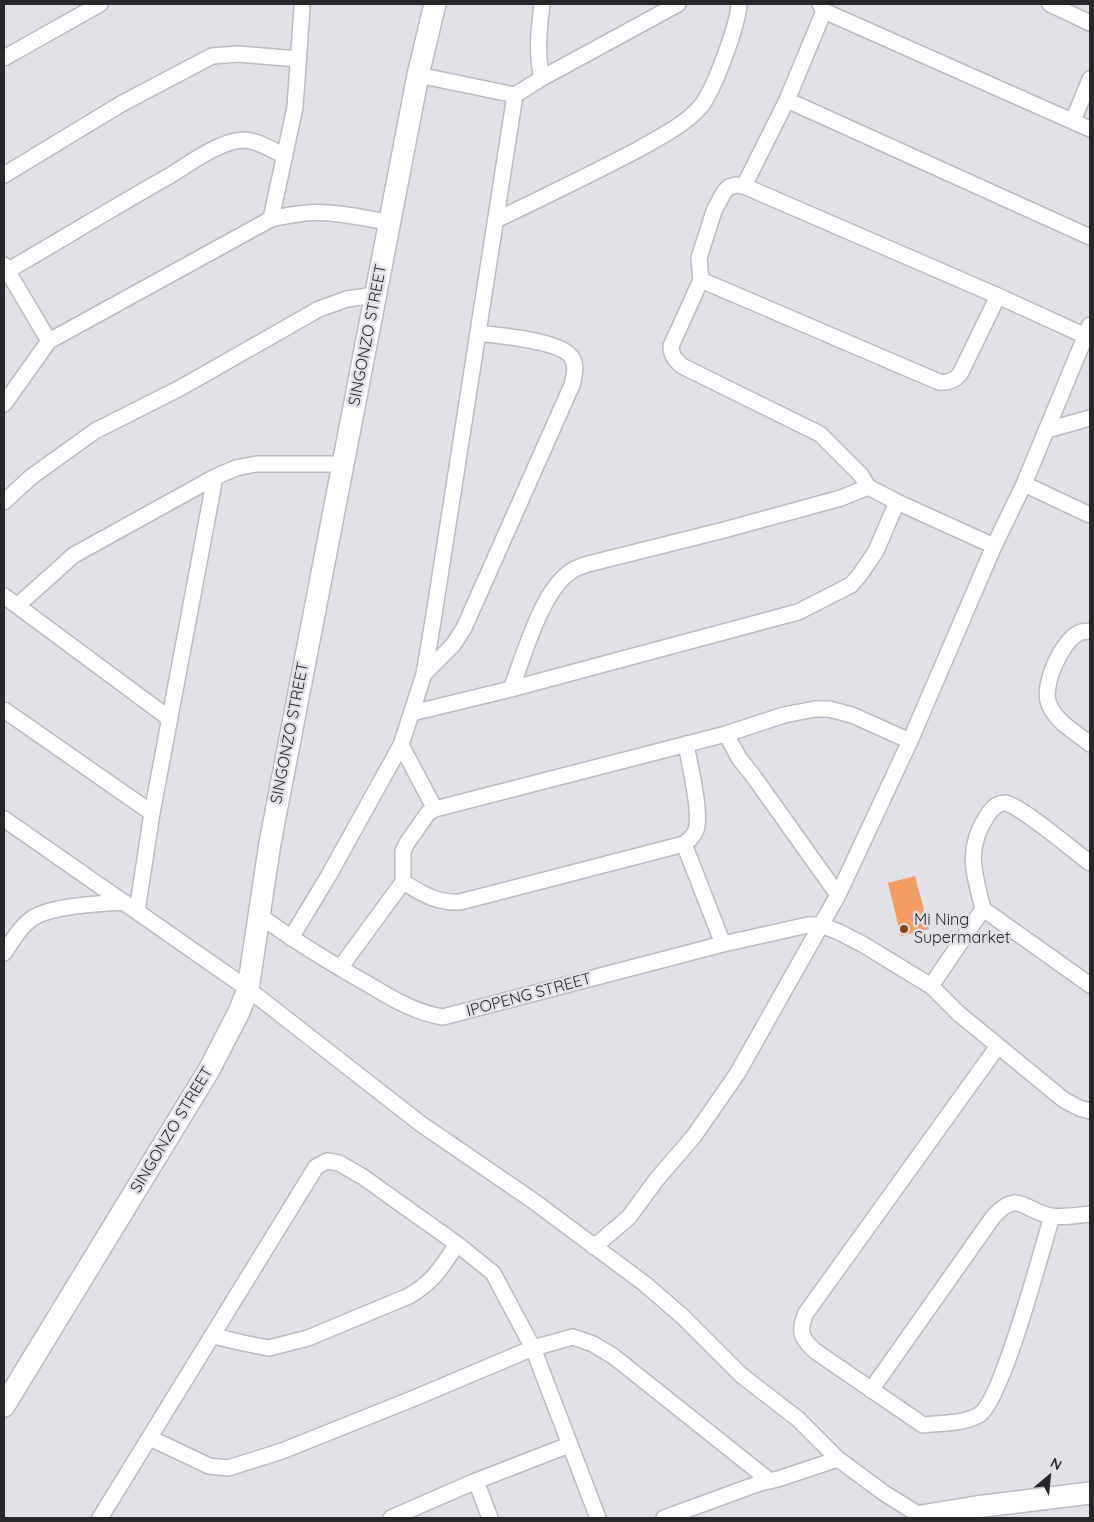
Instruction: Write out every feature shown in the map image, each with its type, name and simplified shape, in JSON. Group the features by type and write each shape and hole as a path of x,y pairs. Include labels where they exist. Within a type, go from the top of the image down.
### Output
{"street":[{"path":"4,58 83,8 100,4"},
{"name":"SINGONZO STREET","path":"4,1406 209,1070 239,1012 248,989 270,843 418,74 435,4"},
{"path":"542,4 537,43 542,78"},
{"path":"418,74 452,83 515,95 542,78 678,4"},
{"path":"496,220 600,170 681,124 701,106 714,85 732,34 739,4"},
{"path":"1050,4 1090,23"},
{"path":"744,186 787,100 822,7 1090,129"},
{"path":"271,219 295,107 302,8"},
{"path":"4,175 121,104 212,56 238,54 298,59"},
{"path":"1073,121 1090,79"},
{"path":"290,938 328,875 400,745 424,674 515,95"},
{"path":"787,100 1090,237"},
{"path":"49,341 6,268 216,149 232,142 244,140 258,143 285,156"},
{"path":"594,1247 630,1217 657,1179 694,1136 737,1074 838,895 910,741 1089,332 998,296 744,186 736,185 729,187 724,192 714,211 699,258 701,280 670,346 670,352 676,361 682,366 820,434 861,476 868,486 897,502 994,546"},
{"path":"4,404 49,341 271,219 311,213 389,222"},
{"path":"701,280 939,382 946,383 960,374 998,296"},
{"path":"4,502 31,477 95,431 182,387 320,309 347,299 375,295"},
{"path":"424,674 453,645 464,628 568,394 576,371 572,358 563,349 556,346 478,333"},
{"path":"1047,430 1090,418"},
{"path":"18,605 74,555 215,477 236,468 256,464 342,464"},
{"path":"137,911 152,813 215,477"},
{"path":"1024,484 1090,515"},
{"path":"511,690 550,594 570,572 588,564 841,498 868,486"},
{"path":"412,713 511,690 798,612 851,585 876,551 897,502"},
{"path":"4,596 170,719"},
{"path":"1090,632 1080,632 1067,642 1050,680 1046,696 1052,712 1059,720 1090,744"},
{"path":"340,968 404,882 404,851 407,843 428,813 435,809 726,734 784,715 815,709 829,709 852,714 910,741"},
{"path":"4,710 152,813"},
{"path":"726,734 739,758 838,895"},
{"path":"404,882 435,900 460,902 684,844 690,839 697,828 696,801 686,744"},
{"path":"400,745 435,809"},
{"path":"1090,863 1045,828 1004,803 997,805 990,812 973,842 975,878 983,909 1090,985"},
{"path":"4,819 248,989 421,1124 532,1200 645,1284 672,1306 741,1375 798,1419 838,1459 919,1517 975,1513 1090,1494"},
{"path":"684,844 724,944"},
{"path":"4,953 24,925 42,912 124,902"},
{"path":"931,986 983,909"},
{"name":"IPOPENG STREET","path":"259,915 290,938 340,968 409,1006 429,1015 443,1017 724,944 802,926 821,925"},
{"path":"821,925 839,932 931,986 958,1013 1064,1100 1078,1108 1090,1111"},
{"path":"998,1046 803,1320 802,1335 805,1342 815,1351 923,1425 963,1420 980,1414 985,1410 994,1393 1012,1347 1052,1216"},
{"path":"100,1518 214,1336 316,1167 327,1161 339,1163 363,1177 457,1244 493,1273 533,1348 598,1518"},
{"path":"871,1390 1001,1208 1008,1204 1017,1203 1052,1216 1090,1214"},
{"path":"214,1336 269,1348 308,1338 409,1296 424,1287 435,1278 457,1244"},
{"path":"150,1438 209,1466 228,1468 291,1447 533,1348 573,1337 593,1344 613,1356 770,1481"},
{"path":"391,1518 476,1481 570,1445"},
{"path":"664,1518 753,1485 838,1459"},
{"path":"476,1481 490,1518"}],"building":[{"path":"915,876 929,929 901,936 888,883"}],"place":[{"name":"Mi Ning Supermarket","path":"904,929"}]}
